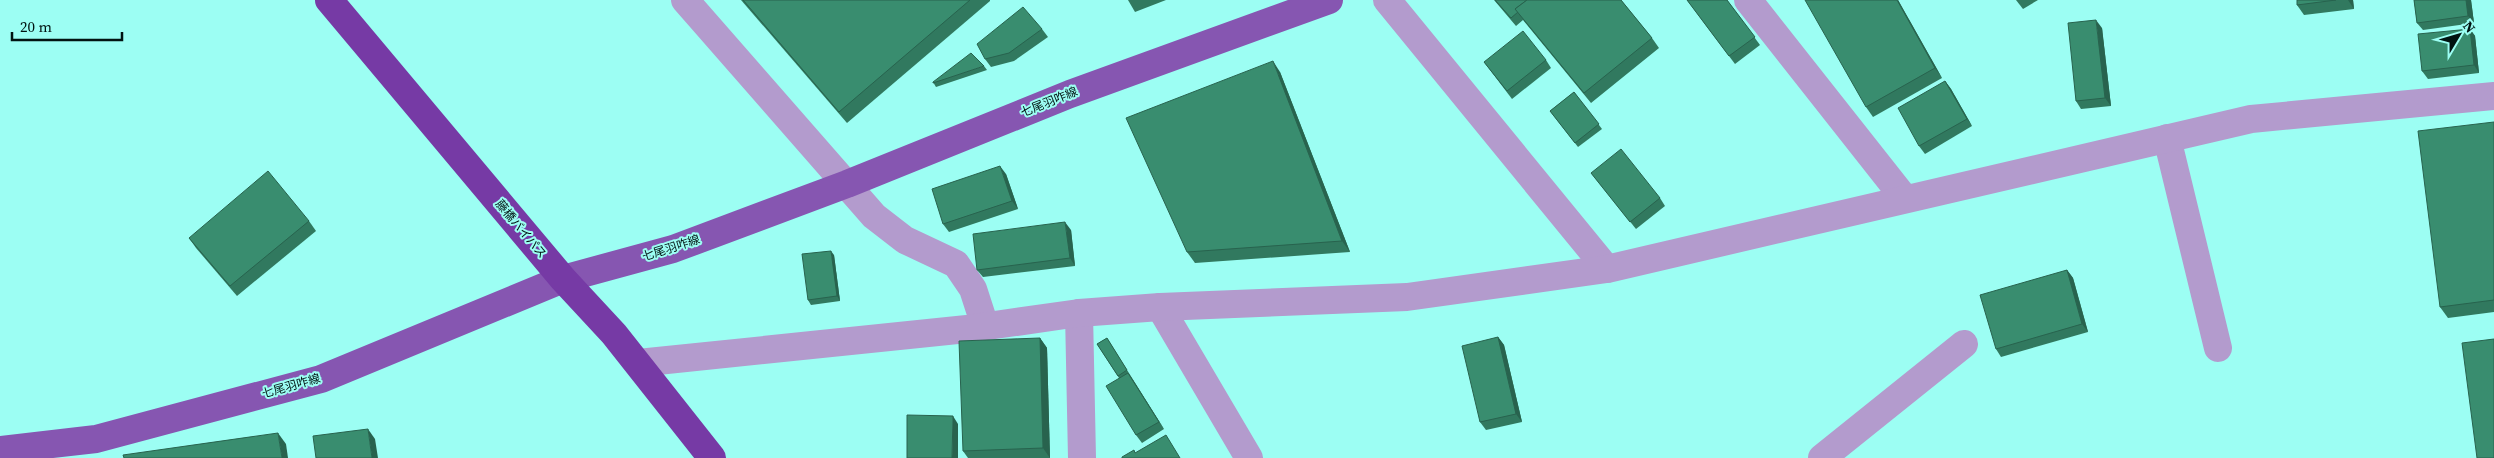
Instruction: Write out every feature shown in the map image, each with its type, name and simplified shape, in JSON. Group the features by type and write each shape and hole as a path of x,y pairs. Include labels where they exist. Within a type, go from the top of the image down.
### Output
{"highway":[{"name":"藤橋バイパス","path":"329,0 563,279 638,363 712,458"}],"main road":[{"name":"七尾羽咋線","path":"0,450 96,439 321,378 563,279 673,249 846,184 1070,94 1329,0"}],"street":[{"path":"685,0 874,216 905,240 956,264 973,289 985,326"},
{"path":"1387,0 1607,269"},
{"path":"1748,0 1905,199"},
{"path":"638,363 985,326 1079,313 1160,307 1407,297 1607,269 2251,119 2494,96"},
{"path":"2166,138 2218,348"},
{"path":"1160,307 1249,458"},
{"path":"1079,313 1082,458"},
{"path":"1822,458 1964,344"}],"building":[{"path":"743,0 970,0 839,112"},
{"path":"1495,0 1527,0 1515,9 1518,12 1511,18"},
{"path":"1527,0 1621,0 1652,38 1584,93 1515,9"},
{"path":"1687,0 1727,0 1755,37 1729,56"},
{"path":"1805,0 1897,0 1935,68 1866,107"},
{"path":"2297,0 2336,0 2297,5"},
{"path":"2414,0 2466,0 2468,16 2417,23"},
{"path":"1023,7 1042,29 1009,53 985,59 977,44"},
{"path":"2096,20 2105,98 2076,101 2068,23"},
{"path":"2470,29 2474,65 2422,71 2418,34"},
{"path":"1523,31 1546,60 1507,91 1484,62"},
{"path":"971,53 984,66 933,83 933,82"},
{"path":"1273,61 1342,241 1187,252 1126,118"},
{"path":"1945,81 1967,119 1919,146 1898,108"},
{"path":"1574,92 1599,124 1575,143 1550,111"},
{"path":"2494,122 2494,300 2440,307 2418,131"},
{"path":"1621,149 1660,198 1630,222 1591,173"},
{"path":"1000,166 1012,201 943,224 932,189"},
{"path":"268,171 309,221 230,286 189,238"},
{"path":"1065,222 1070,258 977,270 973,234"},
{"path":"831,251 837,296 808,300 802,254"},
{"path":"2067,270 2082,324 1996,349 1980,295"},
{"path":"1498,337 1516,414 1480,422 1462,346"},
{"path":"1040,338 1043,448 963,451 959,341"},
{"path":"1107,338 1127,370 1118,376 1097,344"},
{"path":"2494,339 2494,458 2477,458 2462,343"},
{"path":"1128,373 1159,422 1136,435 1106,386"},
{"path":"907,415 953,416 952,458 907,458"},
{"path":"368,429 372,458 316,458 313,436"},
{"path":"278,433 282,458 124,458 123,455"},
{"path":"1166,435 1180,458 1122,458 1134,450 1135,453"}]}
